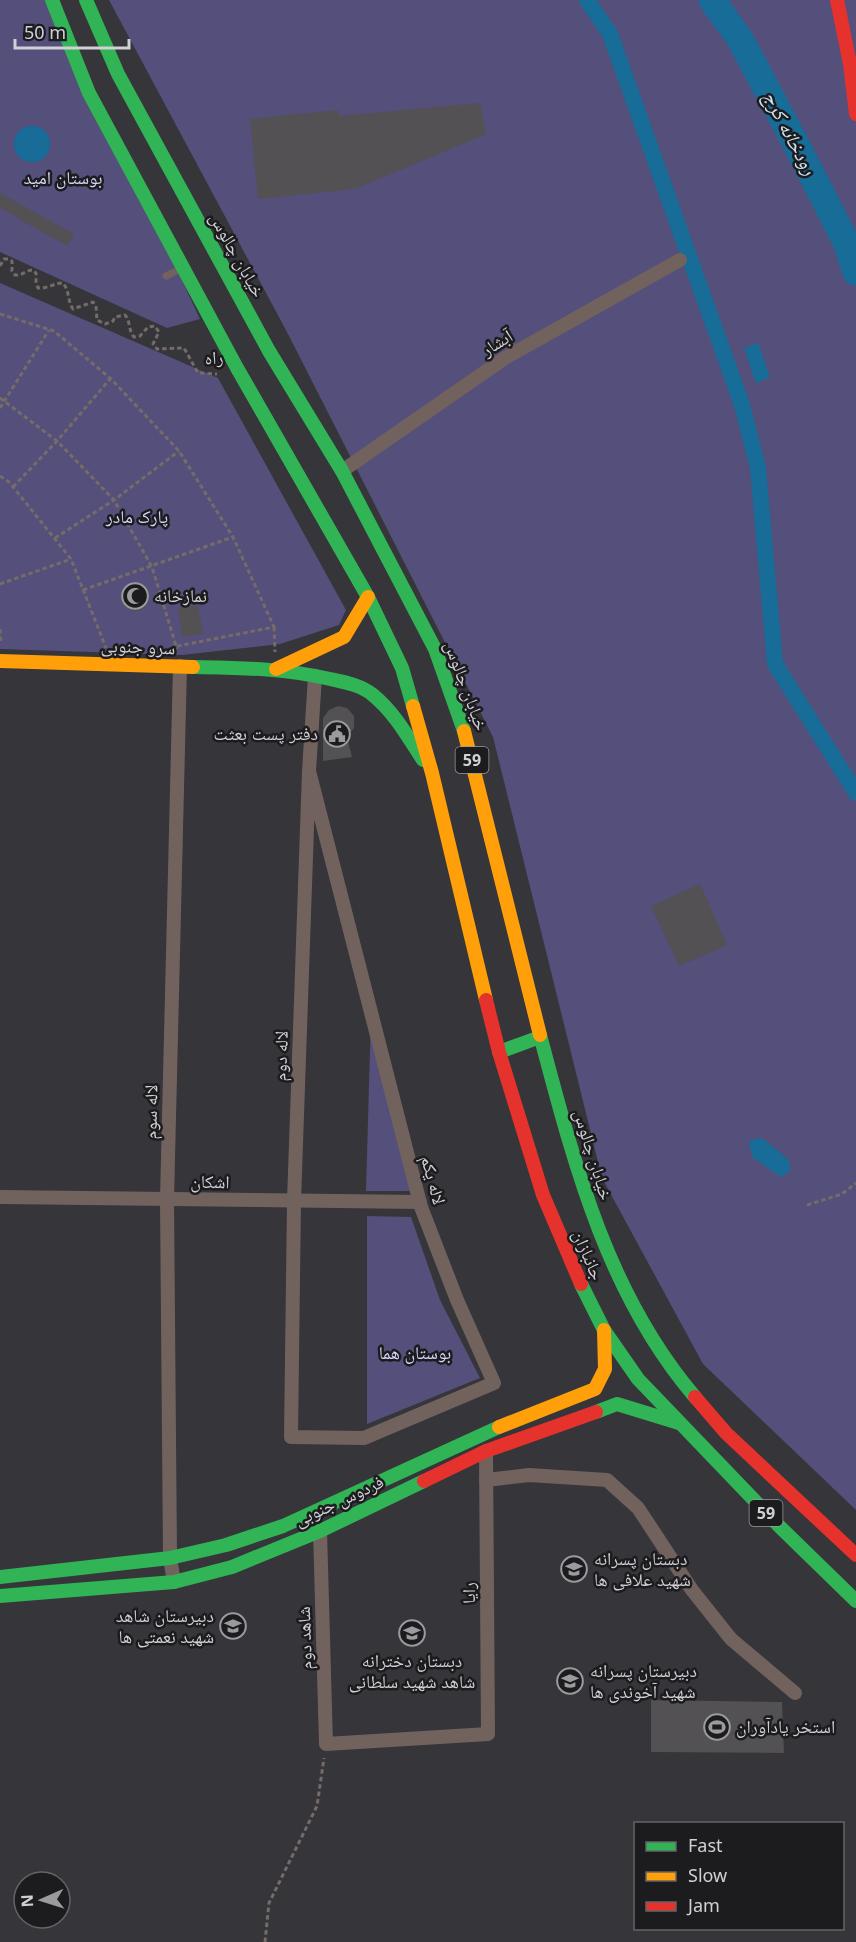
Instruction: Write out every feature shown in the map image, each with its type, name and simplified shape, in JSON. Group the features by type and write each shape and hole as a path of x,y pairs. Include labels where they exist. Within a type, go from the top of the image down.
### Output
{"main road":[{"name":"59","path":"52,0 89,93 237,368 368,597 402,668 432,773"},
{"name":"خیابان چالوس","path":"86,0 123,84 269,351 342,471 435,650 467,740 540,1037 580,1182 615,1272 650,1334 685,1385 726,1433 856,1555"},
{"path":"837,0 850,64 856,114"},
{"path":"276,669 344,637 368,597"},
{"name":"سرو جنوبی","path":"0,661 276,669 315,676 369,692 393,714 432,773"},
{"name":"جانبازان","path":"432,773 499,1052 543,1195 582,1287 604,1330 638,1379 678,1423 856,1600"},
{"path":"499,1052 540,1037"},
{"name":"فردوس جنوبی","path":"0,1576 170,1558 226,1545 283,1526 506,1424 595,1389 605,1369 604,1330"},
{"name":"فردوس جنوبی","path":"0,1596 174,1582 232,1567 320,1531 486,1451 617,1404 678,1423"}],"street":[{"name":"آبشار","path":"342,471 505,358 680,260"},
{"name":"لاله سوم","path":"174,1582 170,1558 167,1199 180,666"},
{"name":"لاله دوم","path":"291,1437 294,1201 309,771 315,676"},
{"name":"لاله یکم","path":"291,1437 364,1438 494,1383 457,1300 420,1202 309,771"},
{"name":"اشکان","path":"0,1197 420,1202"},
{"name":"رایا","path":"326,1744 488,1734 486,1451"},
{"path":"486,1480 529,1475 607,1480 638,1508 692,1590 731,1639 795,1693"},
{"name":"شاهد دوم","path":"320,1531 326,1744"}],"lane":[{"path":"166,276 183,267"}],"path":[{"name":"راه","path":"0,266 4,260 8,259 12,261 12,271 15,275 33,270 36,273 38,288 44,289 57,283 63,283 68,290 68,303 73,309 93,302 96,306 97,320 105,324 115,317 125,315 129,319 130,332 134,337 140,336 148,327 154,326 159,332 153,344 157,349 184,348 198,373 225,374 237,368"},
{"path":"0,315 54,331 111,379 179,451 232,537 274,627 276,669"},
{"path":"0,408 49,330"},
{"path":"13,487 111,379"},
{"path":"0,398 57,441 114,500 152,567 180,666"},
{"path":"55,538 114,500 179,451"},
{"path":"0,476 9,482 71,559 107,645 109,664"},
{"path":"83,590 232,537"},
{"path":"0,584 71,559"},
{"path":"165,647 176,647 274,627"},
{"path":"94,645 107,645"},
{"path":"807,1205 842,1194 856,1184"},
{"path":"265,1942 269,1903 317,1806 326,1744"}],"green space":[{"name":"بوستان امید","path":"0,0 52,0 200,319 167,328 0,252"},
{"path":"109,0 856,0 856,1510 703,1364 602,1178 493,737 288,334"},
{"name":"پارک مادر","path":"0,283 218,378 346,610 339,625 280,644 182,655 0,649"},
{"path":"371,1014 413,1191 366,1191"},
{"name":"بوستان هما","path":"367,1216 411,1217 440,1300 480,1378 367,1424"}],"water":[{"path":"32,126 45,131 50,144 45,157 32,162 19,157 14,144 19,131"},
{"path":"758,343 770,377 756,383 744,348"},
{"path":"762,1138 789,1160 790,1171 781,1177 752,1157 749,1140"}],"building":[{"path":"480,103 486,134 355,189 258,199 250,119 338,110 339,116"},
{"path":"0,193 74,234 67,246 0,208"},
{"name":"نمازخانه","path":"135,583 145,587 149,597 145,607 135,611 125,607 121,597 125,587"},
{"path":"198,605 203,634 182,637 178,608"},
{"name":"دفتر پست بعثت","path":"338,706 347,708 354,716 354,728 347,737 352,757 323,761 323,718 329,710"},
{"path":"700,884 727,945 679,966 651,906"},
{"name":"استخر یادآوران","path":"651,1700 782,1702 784,1753 651,1752"}],"waterway":[{"path":"587,0 610,34 742,405 758,468 775,664 856,793"},
{"name":"رودخانه کرج","path":"712,0 740,39 797,146 847,244 856,272"}],"traffic: fast":[{"path":"52,0 89,93 237,368 368,597 402,668 413,706"},
{"path":"86,0 118,74 269,351 342,471 435,649 464,731"},
{"path":"193,667 279,671 313,675 358,686 373,695 388,709 423,760"},
{"path":"540,1035 581,1179 616,1271 638,1315 664,1357 695,1397"},
{"path":"499,1052 540,1037"},
{"path":"581,1284 604,1330 638,1379 780,1527 856,1601"},
{"path":"596,1412 617,1404 679,1423"},
{"path":"0,1577 170,1558 226,1545 283,1526 499,1427"},
{"path":"0,1596 174,1582 232,1567 320,1531 424,1481"}],"traffic: slow":[{"path":"276,669 344,637 368,597"},
{"path":"0,661 193,667"},
{"path":"413,706 432,773 486,1000"},
{"path":"464,731 540,1035"},
{"path":"499,1427 595,1389 605,1369 604,1330"}],"traffic: jam":[{"path":"837,0 850,64 856,114"},
{"path":"486,1000 499,1052 543,1195 581,1284"},
{"path":"695,1397 726,1433 856,1555"},
{"path":"424,1481 486,1451 596,1412"}],"place":[{"name":"نمازخانه","path":"135,596"},
{"name":"دفتر پست بعثت","path":"337,734"},
{"name":"دبستان پسرانه شهید علافی ها","path":"574,1569"},
{"name":"دبیرستان شاهد شهید نعمتی ها","path":"233,1626"},
{"name":"دبستان دخترانه شاهد شهید سلطانی","path":"412,1633"},
{"name":"دبیرستان پسرانه شهید آخوندی ها","path":"570,1681"},
{"name":"استخر یادآوران","path":"717,1727"}]}
